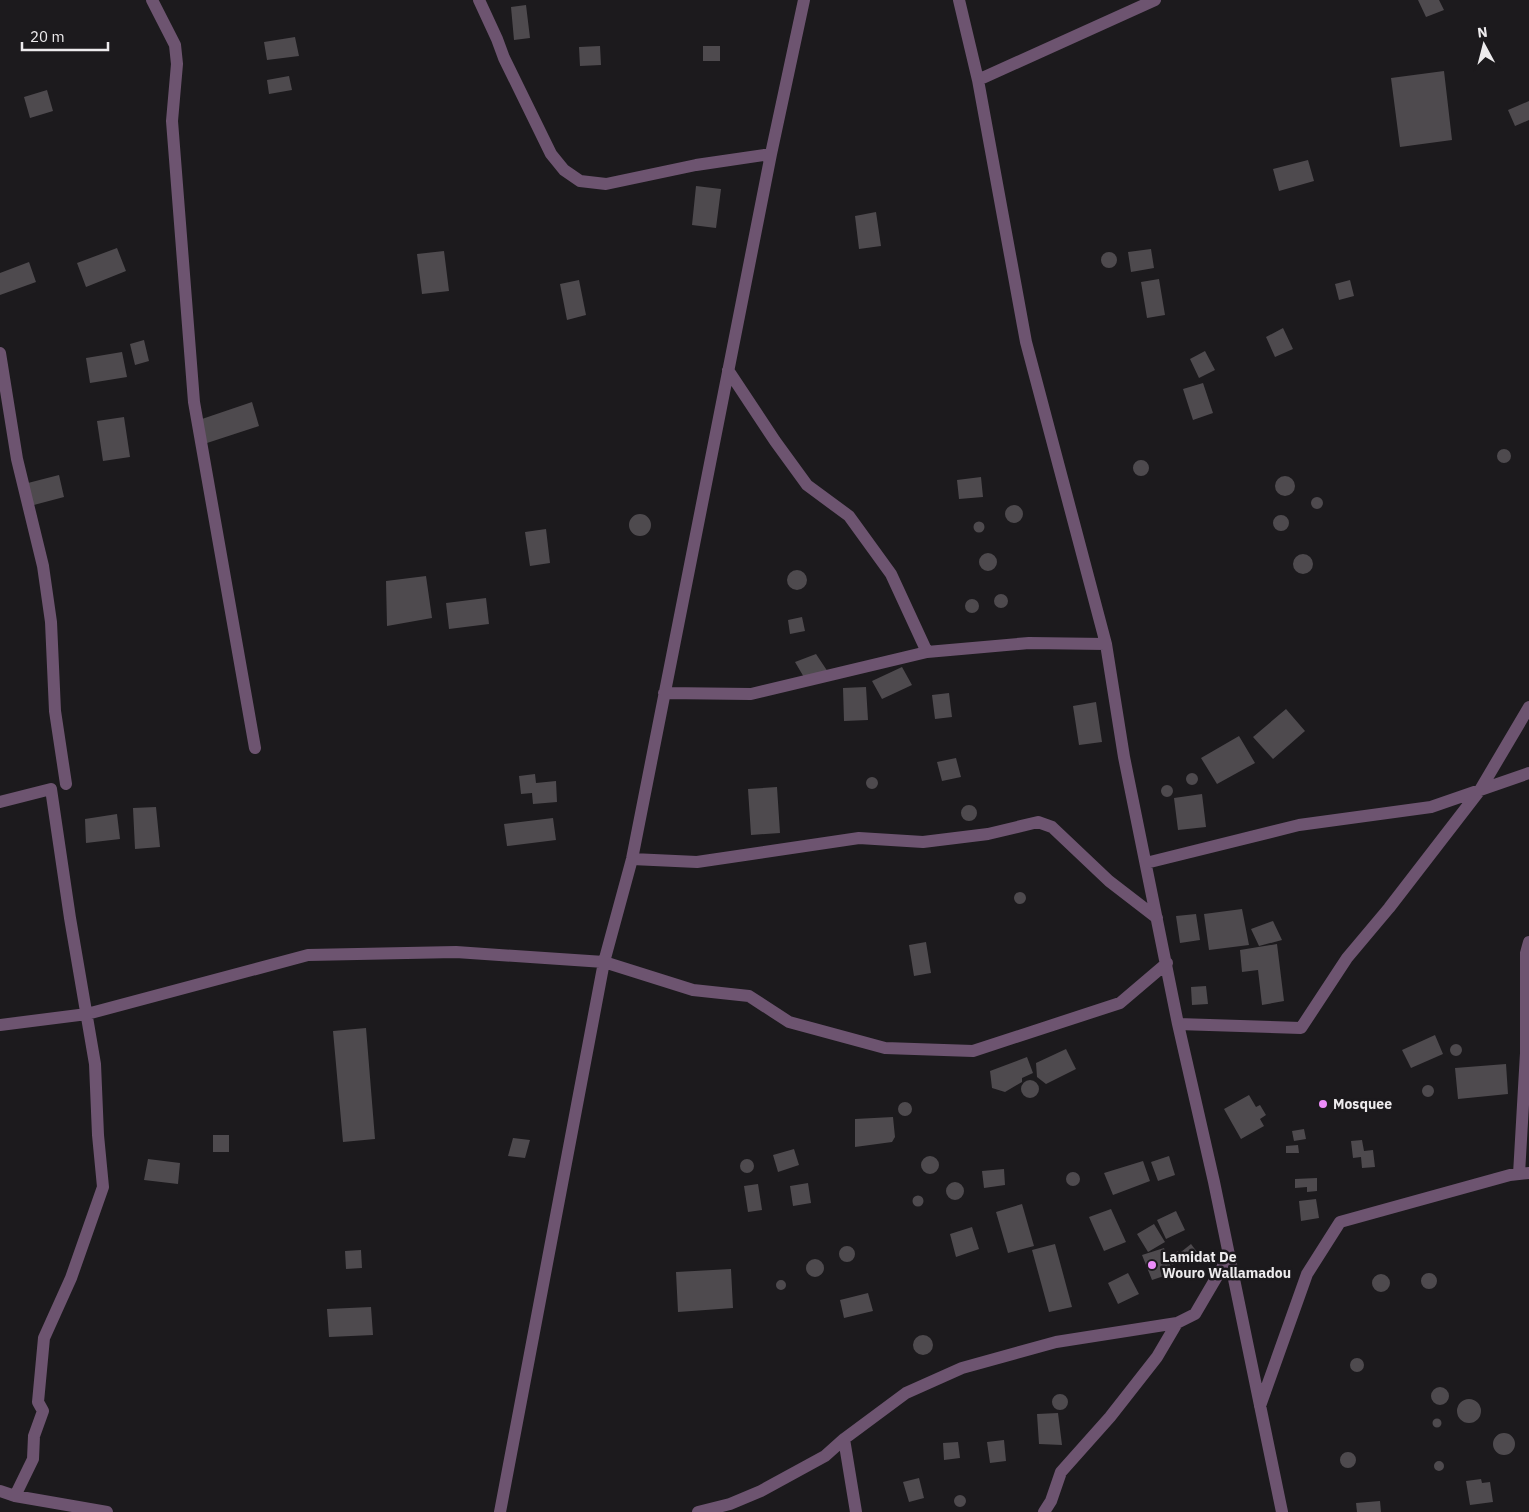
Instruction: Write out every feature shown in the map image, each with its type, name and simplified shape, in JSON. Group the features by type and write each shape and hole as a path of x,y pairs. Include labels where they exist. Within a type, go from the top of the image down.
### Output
{"street":[{"path":"152,0 175,45 176,64 172,120 194,402 255,748"},
{"path":"479,0 504,58 551,154 564,170 580,181 606,184 696,165 771,154"},
{"path":"500,1512 604,962 632,859 771,154 804,0"},
{"path":"959,0 978,80 1026,342 1106,644 1124,757 1178,1024 1229,1256 1282,1512"},
{"path":"978,80 1155,0"},
{"path":"0,353 15,452 42,566 51,622 55,712 66,784"},
{"path":"728,370 774,441 807,485 849,516 891,574 927,652"},
{"path":"664,693 751,694 927,652 1029,643 1106,644"},
{"path":"1178,1024 1301,1028 1346,958 1389,908 1480,790 1529,707"},
{"path":"1146,863 1299,826 1431,807 1529,773"},
{"path":"0,802 51,789 70,918 95,1064 98,1135 103,1187 70,1278 44,1338 38,1402 43,1410 34,1436 33,1459 15,1496"},
{"path":"632,859 697,862 859,838 923,842 988,834 1038,822 1052,827 1109,881 1158,918"},
{"path":"1260,1406 1308,1274 1340,1222 1510,1175 1524,1174 1526,953 1529,942"},
{"path":"0,1025 87,1014 308,955 456,952 604,962 693,990 749,996 789,1022 885,1048 973,1052 1120,1003 1167,963"},
{"path":"698,1512 730,1504 762,1490 825,1456 844,1439 906,1392 962,1368 1056,1342 1177,1323 1195,1314 1229,1256"},
{"path":"1044,1512 1052,1501 1061,1472 1110,1417 1157,1357 1177,1323"},
{"path":"844,1439 856,1512"},
{"path":"0,1492 106,1512"}],"building":[{"path":"1418,0 1439,0 1444,10 1426,17"},
{"path":"526,5 530,38 514,40 511,7"},
{"path":"295,37 299,56 267,60 264,42"},
{"path":"600,46 601,65 580,66 579,47"},
{"path":"703,46 720,46 720,61 703,61"},
{"path":"1444,71 1452,140 1400,147 1391,78"},
{"path":"289,76 292,90 269,94 267,80"},
{"path":"47,90 53,111 30,118 24,97"},
{"path":"1529,101 1529,120 1515,126 1508,110"},
{"path":"1308,160 1314,181 1279,191 1273,169"},
{"path":"696,186 721,189 716,228 692,225"},
{"path":"876,212 881,246 859,249 855,216"},
{"path":"117,248 126,271 86,287 77,263"},
{"path":"1151,249 1154,268 1131,272 1128,252"},
{"path":"444,251 449,291 422,294 417,254"},
{"path":"1109,252 1115,254 1117,260 1115,266 1109,268 1103,266 1101,260 1103,254"},
{"path":"29,262 36,282 0,295 0,273"},
{"path":"1159,279 1165,315 1147,318 1141,282"},
{"path":"579,280 586,315 567,320 560,284"},
{"path":"1350,280 1354,296 1339,300 1335,284"},
{"path":"1283,328 1293,349 1275,357 1266,337"},
{"path":"144,340 149,361 135,365 130,344"},
{"path":"1205,351 1215,370 1199,378 1190,359"},
{"path":"122,352 127,377 90,383 86,358"},
{"path":"1203,383 1213,413 1193,420 1183,389"},
{"path":"252,402 259,426 207,443 199,420"},
{"path":"124,417 130,457 103,461 97,421"},
{"path":"1501,449 1507,449 1511,456 1507,463 1501,463 1497,459 1497,453"},
{"path":"1138,460 1144,460 1149,465 1147,474 1138,476 1133,471 1133,465"},
{"path":"59,475 64,497 30,506 24,484"},
{"path":"1285,476 1292,479 1295,486 1292,493 1285,496 1278,493 1275,486 1278,479"},
{"path":"981,477 983,497 959,499 957,480"},
{"path":"1315,497 1319,497 1323,503 1319,509 1315,509 1311,505 1311,501"},
{"path":"1010,505 1018,505 1023,510 1021,521 1010,523 1005,518 1005,510"},
{"path":"640,514 648,517 651,525 648,533 640,536 632,533 629,525 632,517"},
{"path":"1281,515 1289,523 1281,531 1273,523"},
{"path":"979,521 985,527 979,533 973,527"},
{"path":"546,529 550,563 530,566 525,532"},
{"path":"988,553 994,556 997,562 994,568 988,571 982,568 979,562 982,556"},
{"path":"1303,554 1310,557 1313,564 1310,571 1303,574 1296,571 1293,564 1296,557"},
{"path":"797,570 804,573 807,580 804,587 797,590 790,587 787,580 790,573"},
{"path":"426,576 432,618 387,626 386,581"},
{"path":"1001,594 1006,596 1008,601 1006,606 1001,608 996,606 994,601 996,596"},
{"path":"486,598 489,624 449,629 446,603"},
{"path":"972,599 977,601 979,606 977,611 972,613 967,611 965,606 967,601"},
{"path":"802,617 805,631 790,634 788,620"},
{"path":"816,654 828,672 805,679 795,662"},
{"path":"902,667 912,685 882,699 872,681"},
{"path":"866,687 868,720 844,721 843,688"},
{"path":"949,693 952,717 935,719 932,695"},
{"path":"1096,702 1102,742 1079,745 1073,706"},
{"path":"1286,709 1305,731 1273,759 1253,737"},
{"path":"1239,736 1255,763 1217,784 1201,758"},
{"path":"956,758 961,777 942,781 937,762"},
{"path":"1190,773 1194,773 1198,779 1194,785 1190,785 1186,781 1186,777"},
{"path":"535,774 536,783 556,781 557,802 533,804 532,793 521,794 519,776"},
{"path":"872,777 878,783 872,789 866,783"},
{"path":"1165,785 1169,785 1173,791 1169,797 1165,797 1161,793 1161,789"},
{"path":"777,787 780,833 751,835 748,789"},
{"path":"1202,794 1206,827 1178,830 1174,798"},
{"path":"969,805 975,807 977,813 975,819 969,821 963,819 961,813 963,807"},
{"path":"156,807 160,847 135,849 133,808"},
{"path":"117,814 120,839 86,843 85,819"},
{"path":"553,818 556,840 507,846 504,824"},
{"path":"1018,892 1022,892 1026,898 1022,904 1018,904 1014,900 1014,896"},
{"path":"1242,909 1249,945 1209,950 1204,914"},
{"path":"1196,914 1200,940 1180,943 1176,916"},
{"path":"1273,921 1282,940 1259,946 1251,929"},
{"path":"926,942 931,973 914,976 909,945"},
{"path":"1277,944 1284,1001 1262,1005 1258,970 1242,972 1240,950"},
{"path":"1206,986 1208,1004 1192,1005 1191,987"},
{"path":"366,1028 375,1139 343,1142 333,1031"},
{"path":"1435,1035 1443,1054 1411,1068 1402,1050"},
{"path":"1458,1044 1461,1045 1461,1055 1454,1056 1451,1055 1450,1048 1451,1045"},
{"path":"1066,1049 1076,1069 1046,1084 1037,1077 1036,1063"},
{"path":"1027,1057 1033,1073 1022,1078 1022,1082 1005,1092 992,1088 990,1071"},
{"path":"1506,1064 1508,1094 1458,1099 1455,1068"},
{"path":"1030,1080 1036,1083 1039,1089 1036,1095 1030,1098 1024,1095 1021,1089 1024,1083"},
{"path":"1426,1085 1430,1085 1434,1091 1430,1097 1426,1097 1422,1093 1422,1089"},
{"path":"1249,1095 1256,1107 1260,1105 1266,1115 1260,1119 1264,1126 1241,1139 1224,1109"},
{"path":"902,1102 908,1102 912,1109 908,1116 902,1116 898,1112 898,1106"},
{"path":"893,1117 895,1137 892,1142 855,1147 855,1119"},
{"path":"1304,1129 1306,1139 1294,1141 1292,1131"},
{"path":"213,1135 229,1135 229,1152 213,1152"},
{"path":"513,1138 530,1140 525,1158 508,1156"},
{"path":"1362,1140 1364,1151 1373,1150 1375,1167 1362,1168 1361,1157 1353,1158 1351,1141"},
{"path":"1298,1145 1299,1153 1286,1153 1286,1146"},
{"path":"794,1149 799,1165 778,1172 773,1155"},
{"path":"930,1156 936,1159 939,1165 936,1171 930,1174 924,1171 921,1165 924,1159"},
{"path":"1169,1156 1175,1175 1158,1181 1151,1162"},
{"path":"148,1159 180,1163 178,1184 144,1180"},
{"path":"747,1159 752,1161 754,1166 752,1171 747,1173 742,1171 740,1166 742,1161"},
{"path":"1143,1161 1150,1181 1113,1195 1104,1173"},
{"path":"1004,1169 1005,1185 984,1188 982,1171"},
{"path":"1073,1172 1078,1174 1080,1179 1078,1184 1073,1186 1068,1184 1066,1179 1068,1174"},
{"path":"1317,1178 1317,1191 1307,1192 1307,1187 1295,1188 1295,1179"},
{"path":"955,1182 961,1185 964,1191 961,1197 955,1200 949,1197 946,1191 949,1185"},
{"path":"808,1183 811,1203 793,1206 790,1186"},
{"path":"758,1184 762,1210 748,1212 744,1186"},
{"path":"916,1196 920,1196 923,1201 922,1205 916,1206 913,1203 913,1199"},
{"path":"1316,1199 1319,1218 1301,1221 1299,1201"},
{"path":"1022,1204 1034,1246 1008,1253 996,1212"},
{"path":"1111,1209 1126,1242 1104,1251 1089,1217"},
{"path":"1176,1211 1185,1230 1166,1239 1157,1220"},
{"path":"1154,1224 1165,1242 1148,1252 1137,1234"},
{"path":"972,1227 979,1249 956,1257 950,1234"},
{"path":"1055,1244 1072,1307 1049,1312 1032,1250"},
{"path":"1191,1244 1197,1252 1187,1259 1181,1252"},
{"path":"847,1246 855,1254 847,1262 839,1254"},
{"path":"1164,1248 1173,1273 1152,1280 1142,1255"},
{"path":"361,1250 362,1268 346,1269 345,1251"},
{"path":"1178,1251 1183,1259 1172,1265 1168,1257"},
{"path":"815,1259 821,1262 824,1268 821,1274 815,1277 809,1274 806,1268 809,1262"},
{"path":"731,1269 733,1308 678,1312 676,1272"},
{"path":"1128,1273 1139,1294 1118,1304 1108,1283"},
{"path":"1429,1273 1435,1275 1437,1281 1435,1287 1429,1289 1423,1287 1421,1281 1423,1275"},
{"path":"1377,1274 1385,1274 1390,1279 1388,1290 1377,1292 1372,1287 1372,1279"},
{"path":"779,1280 783,1280 786,1285 785,1289 779,1290 776,1287 776,1283"},
{"path":"868,1293 873,1311 844,1318 840,1300"},
{"path":"371,1307 373,1335 329,1337 327,1309"},
{"path":"923,1335 930,1338 933,1345 930,1352 923,1355 916,1352 913,1345 916,1338"},
{"path":"1357,1358 1362,1360 1364,1365 1362,1370 1357,1372 1352,1370 1350,1365 1352,1360"},
{"path":"1440,1387 1446,1390 1449,1396 1446,1402 1440,1405 1434,1402 1431,1396 1434,1390"},
{"path":"1057,1394 1063,1394 1068,1399 1066,1408 1057,1410 1052,1405 1052,1399"},
{"path":"1469,1399 1477,1403 1481,1411 1477,1419 1469,1423 1461,1419 1457,1411 1461,1403"},
{"path":"1058,1413 1062,1445 1039,1444 1037,1414"},
{"path":"1437,1419 1441,1423 1437,1427 1433,1423"},
{"path":"1504,1433 1512,1436 1515,1444 1512,1452 1504,1455 1496,1452 1493,1444 1496,1436"},
{"path":"1004,1440 1006,1461 990,1463 987,1442"},
{"path":"958,1442 960,1458 944,1460 943,1443"},
{"path":"1348,1452 1354,1454 1356,1460 1354,1466 1348,1468 1342,1466 1340,1460 1342,1454"},
{"path":"1437,1461 1441,1461 1444,1466 1443,1470 1437,1471 1434,1468 1434,1464"},
{"path":"919,1478 924,1498 909,1502 903,1482"},
{"path":"1481,1479 1482,1483 1490,1482 1493,1502 1470,1505 1466,1481"},
{"path":"958,1495 962,1495 966,1501 962,1507 958,1507 954,1503 954,1499"},
{"path":"1380,1501 1381,1512 1357,1512 1356,1503"}],"place":[{"name":"Mosquee","path":"1323,1104"},
{"name":"Lamidat De Wouro Wallamadou","path":"1152,1265"}]}
